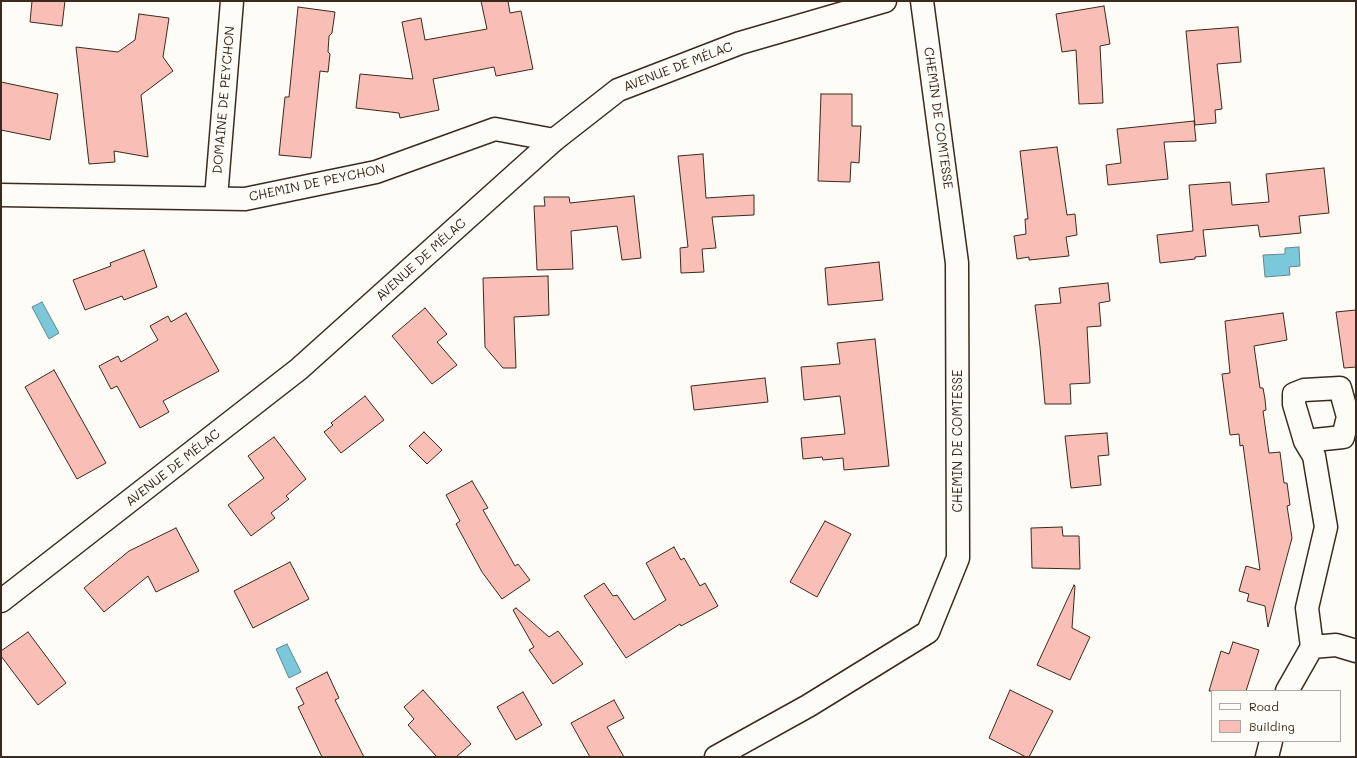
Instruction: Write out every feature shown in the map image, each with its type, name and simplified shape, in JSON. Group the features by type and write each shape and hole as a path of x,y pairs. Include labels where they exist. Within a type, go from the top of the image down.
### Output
{"street":[{"name":"DOMAINE DE PEYCHON","path":"216,198 232,1"},
{"name":"AVENUE DE MÉLAC","path":"1,601 299,369 554,140 618,90 740,43 885,1"},
{"name":"CHEMIN DE COMTESSE","path":"716,757 808,706 928,632 958,558 957,263 922,1"},
{"name":"CHEMIN DE PEYCHON","path":"1,196 245,199 376,172 495,129 554,140"},
{"path":"1288,690 1312,647 1307,608 1326,527 1314,456 1305,441"},
{"path":"1312,647 1336,645 1356,651"},
{"path":"1267,757 1271,742"}],"water":[{"path":"1299,247 1300,266 1289,267 1290,275 1265,277 1263,255 1285,254 1285,248"},
{"path":"42,302 59,333 49,339 32,307"},
{"path":"287,644 301,672 289,678 276,649"}],"building":[{"path":"32,1 65,1 62,26 30,22"},
{"path":"481,1 508,1 510,13 521,11 533,69 496,76 494,67 433,79 439,110 400,118 399,113 356,108 360,74 413,79 402,22 421,18 425,40 487,29"},
{"path":"1104,6 1110,44 1100,46 1103,103 1079,104 1076,50 1062,52 1056,14"},
{"path":"298,7 335,12 332,33 329,36 328,52 330,54 328,72 320,71 311,158 279,155 285,97 289,97"},
{"path":"139,14 169,18 163,57 173,71 141,95 148,157 114,151 115,162 89,164 76,47 118,52 135,40"},
{"path":"1238,27 1241,62 1217,64 1222,109 1215,110 1216,123 1195,125 1186,31"},
{"path":"1,82 58,94 50,140 1,130"},
{"path":"821,94 852,94 852,126 861,126 859,163 851,162 850,182 818,181"},
{"path":"1194,121 1196,141 1164,142 1168,179 1108,185 1106,165 1121,163 1117,129"},
{"path":"1057,147 1067,215 1075,214 1077,235 1066,237 1069,256 1029,260 1029,257 1017,259 1014,236 1026,234 1025,219 1028,219 1020,151"},
{"path":"703,154 706,198 754,195 754,215 712,217 716,248 702,249 704,272 681,273 680,248 688,247 678,156"},
{"path":"1324,168 1329,213 1299,216 1301,233 1260,237 1258,225 1203,230 1206,256 1195,257 1195,259 1160,263 1157,235 1193,231 1189,185 1230,182 1232,205 1269,202 1266,174"},
{"path":"634,196 641,258 622,260 617,226 571,231 573,269 537,270 534,206 545,206 544,197 569,197 570,203"},
{"path":"144,250 157,287 124,300 122,296 85,310 73,280 111,266 110,263"},
{"path":"879,262 883,300 828,305 825,268"},
{"path":"548,276 549,315 514,317 516,368 503,368 485,347 483,278"},
{"path":"1108,283 1110,301 1099,303 1101,326 1087,327 1090,383 1070,384 1071,404 1045,404 1035,305 1061,303 1059,288"},
{"path":"425,308 447,334 437,342 457,365 432,384 392,336"},
{"path":"1356,310 1356,367 1344,368 1336,312"},
{"path":"186,313 219,371 163,401 169,412 140,428 117,386 111,389 99,366 118,356 121,362 158,340 150,326 168,316 171,322"},
{"path":"1283,313 1287,340 1254,346 1260,388 1263,388 1265,399 1266,410 1263,411 1269,453 1280,452 1284,483 1287,483 1290,505 1287,506 1292,538 1268,627 1265,606 1247,601 1249,594 1239,591 1246,566 1260,570 1243,445 1240,446 1239,434 1230,435 1222,374 1230,373 1225,321"},
{"path":"875,339 889,466 844,470 843,458 823,460 822,457 803,459 801,438 845,434 840,396 804,400 801,367 840,364 837,343"},
{"path":"54,370 106,463 77,479 25,387"},
{"path":"765,378 768,402 694,410 691,386"},
{"path":"365,396 384,420 341,453 324,432 333,425 331,423"},
{"path":"424,432 442,450 427,464 409,446"},
{"path":"1107,433 1109,455 1098,456 1101,485 1071,488 1065,436"},
{"path":"274,437 306,479 286,496 289,499 271,513 275,518 251,536 228,505 264,478 248,456"},
{"path":"472,481 488,508 483,510 515,566 518,564 530,580 502,599 482,572 456,524 460,521 446,495"},
{"path":"825,521 851,534 817,597 790,582"},
{"path":"1062,527 1063,536 1079,536 1080,569 1032,568 1031,528"},
{"path":"176,528 199,571 156,592 148,576 104,612 84,588 129,551"},
{"path":"674,547 681,560 684,558 700,586 705,583 718,606 681,626 680,624 626,658 584,596 604,583 613,596 617,595 634,620 666,600 646,563"},
{"path":"290,562 309,599 253,628 234,591"},
{"path":"1074,585 1072,628 1090,637 1070,680 1037,665"},
{"path":"516,608 549,637 558,631 583,664 553,684 529,650 534,647 513,610"},
{"path":"28,632 66,683 38,705 1,656 1,651"},
{"path":"1233,642 1259,650 1246,690 1209,691 1221,651 1229,654"},
{"path":"327,672 339,698 335,700 364,757 322,757 298,707 304,704 296,688"},
{"path":"423,690 471,744 456,757 437,757 408,725 414,719 404,707"},
{"path":"1010,690 1053,711 1029,757 1026,757 989,738"},
{"path":"523,692 542,725 516,740 497,707"},
{"path":"614,700 624,718 607,727 624,757 590,757 571,723"}]}
